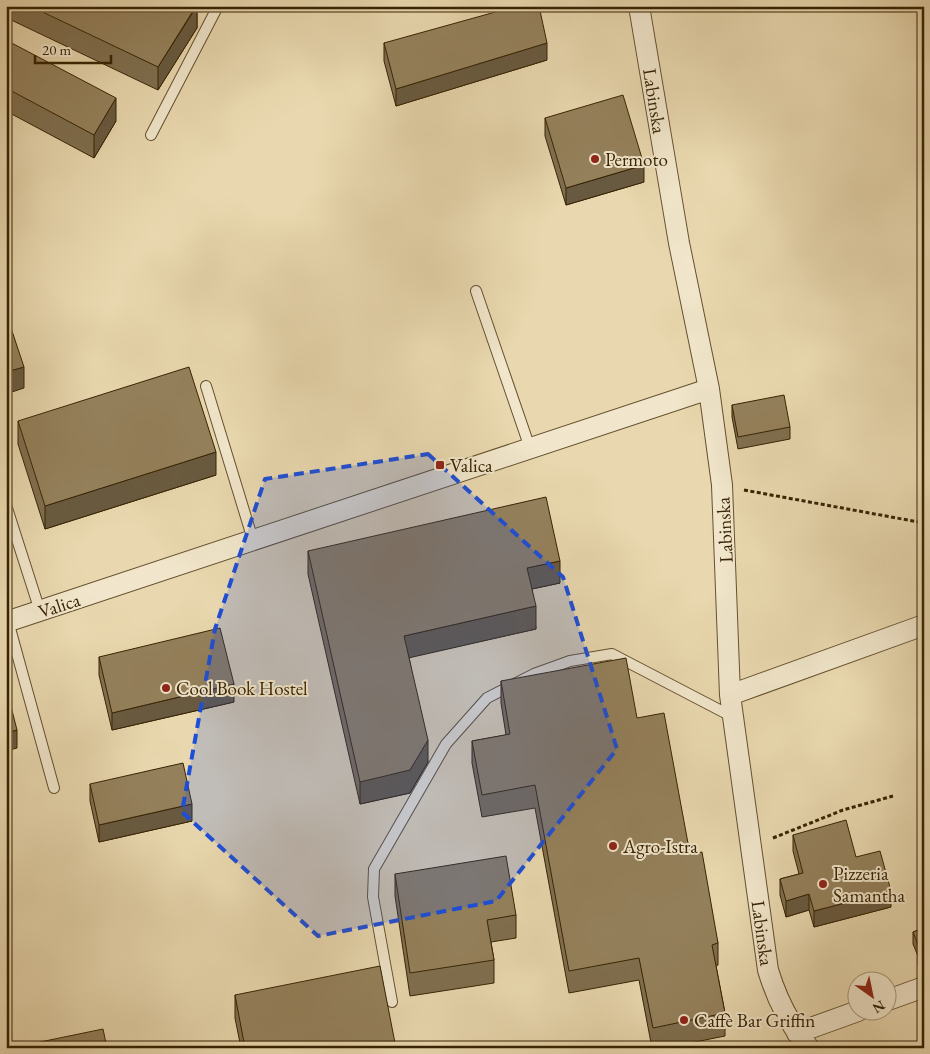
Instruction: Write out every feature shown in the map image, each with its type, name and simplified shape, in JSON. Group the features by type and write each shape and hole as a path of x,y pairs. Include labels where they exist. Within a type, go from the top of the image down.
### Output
{"street":[{"name":"Labinska","path":"639,6 679,243 709,388 722,485 730,695 768,970 774,992 803,1040"},
{"name":"Valica","path":"7,622 709,388"},
{"path":"730,695 924,625"},
{"path":"898,996 924,987"},
{"path":"803,1040 848,1016"}],"lane":[{"path":"151,135 218,6"},
{"path":"476,291 530,448"},
{"path":"206,386 253,540"},
{"path":"6,505 40,611"},
{"path":"7,622 54,788"},
{"path":"392,1002 373,896 374,868 446,744 486,698 534,674 570,661 612,654 733,717"}],"path":[{"path":"722,485 924,523"},
{"path":"751,846 843,810 893,796"}],"highlighted area":[{"path":"428,454 563,577 617,749 496,901 318,936 182,812 215,629 265,479"}],"building":[{"path":"30,6 196,6 158,67"},
{"path":"517,6 539,6 547,43 396,89 384,43"},
{"path":"6,40 116,98 94,135 6,88"},
{"name":"Permoto","path":"623,95 644,165 566,188 545,118"},
{"path":"6,313 24,367 6,372"},
{"path":"189,367 216,452 45,506 18,421"},
{"path":"784,395 790,427 738,437 732,405"},
{"path":"546,497 560,561 527,568 536,606 404,636 428,740 410,770 360,782 308,551"},
{"name":"Cool Book Hostel","path":"220,628 234,684 112,713 99,657"},
{"name":"Agro-Istra","path":"626,658 637,718 664,713 690,854 702,852 718,943 712,945 725,1013 653,1028 639,958 569,971 535,785 482,795 472,741 510,734 501,681"},
{"path":"6,691 17,730 6,733"},
{"path":"183,763 192,804 99,825 90,784"},
{"path":"846,820 856,857 880,851 891,891 814,911 809,894 786,901 780,879 803,873 793,835"},
{"path":"506,856 516,915 487,920 494,960 410,973 395,874"},
{"path":"924,928 924,964 922,964 918,953 921,952 913,932"},
{"path":"380,966 396,1048 245,1048 235,995"},
{"path":"103,1029 107,1048 11,1048"}],"place":[{"name":"Permoto","path":"595,159"},
{"name":"Valica","path":"440,465"},
{"name":"Cool Book Hostel","path":"166,688"},
{"name":"Agro-Istra","path":"613,846"},
{"name":"Pizzeria Samantha","path":"823,884"},
{"name":"Caffè Bar Griffin","path":"684,1020"}]}
